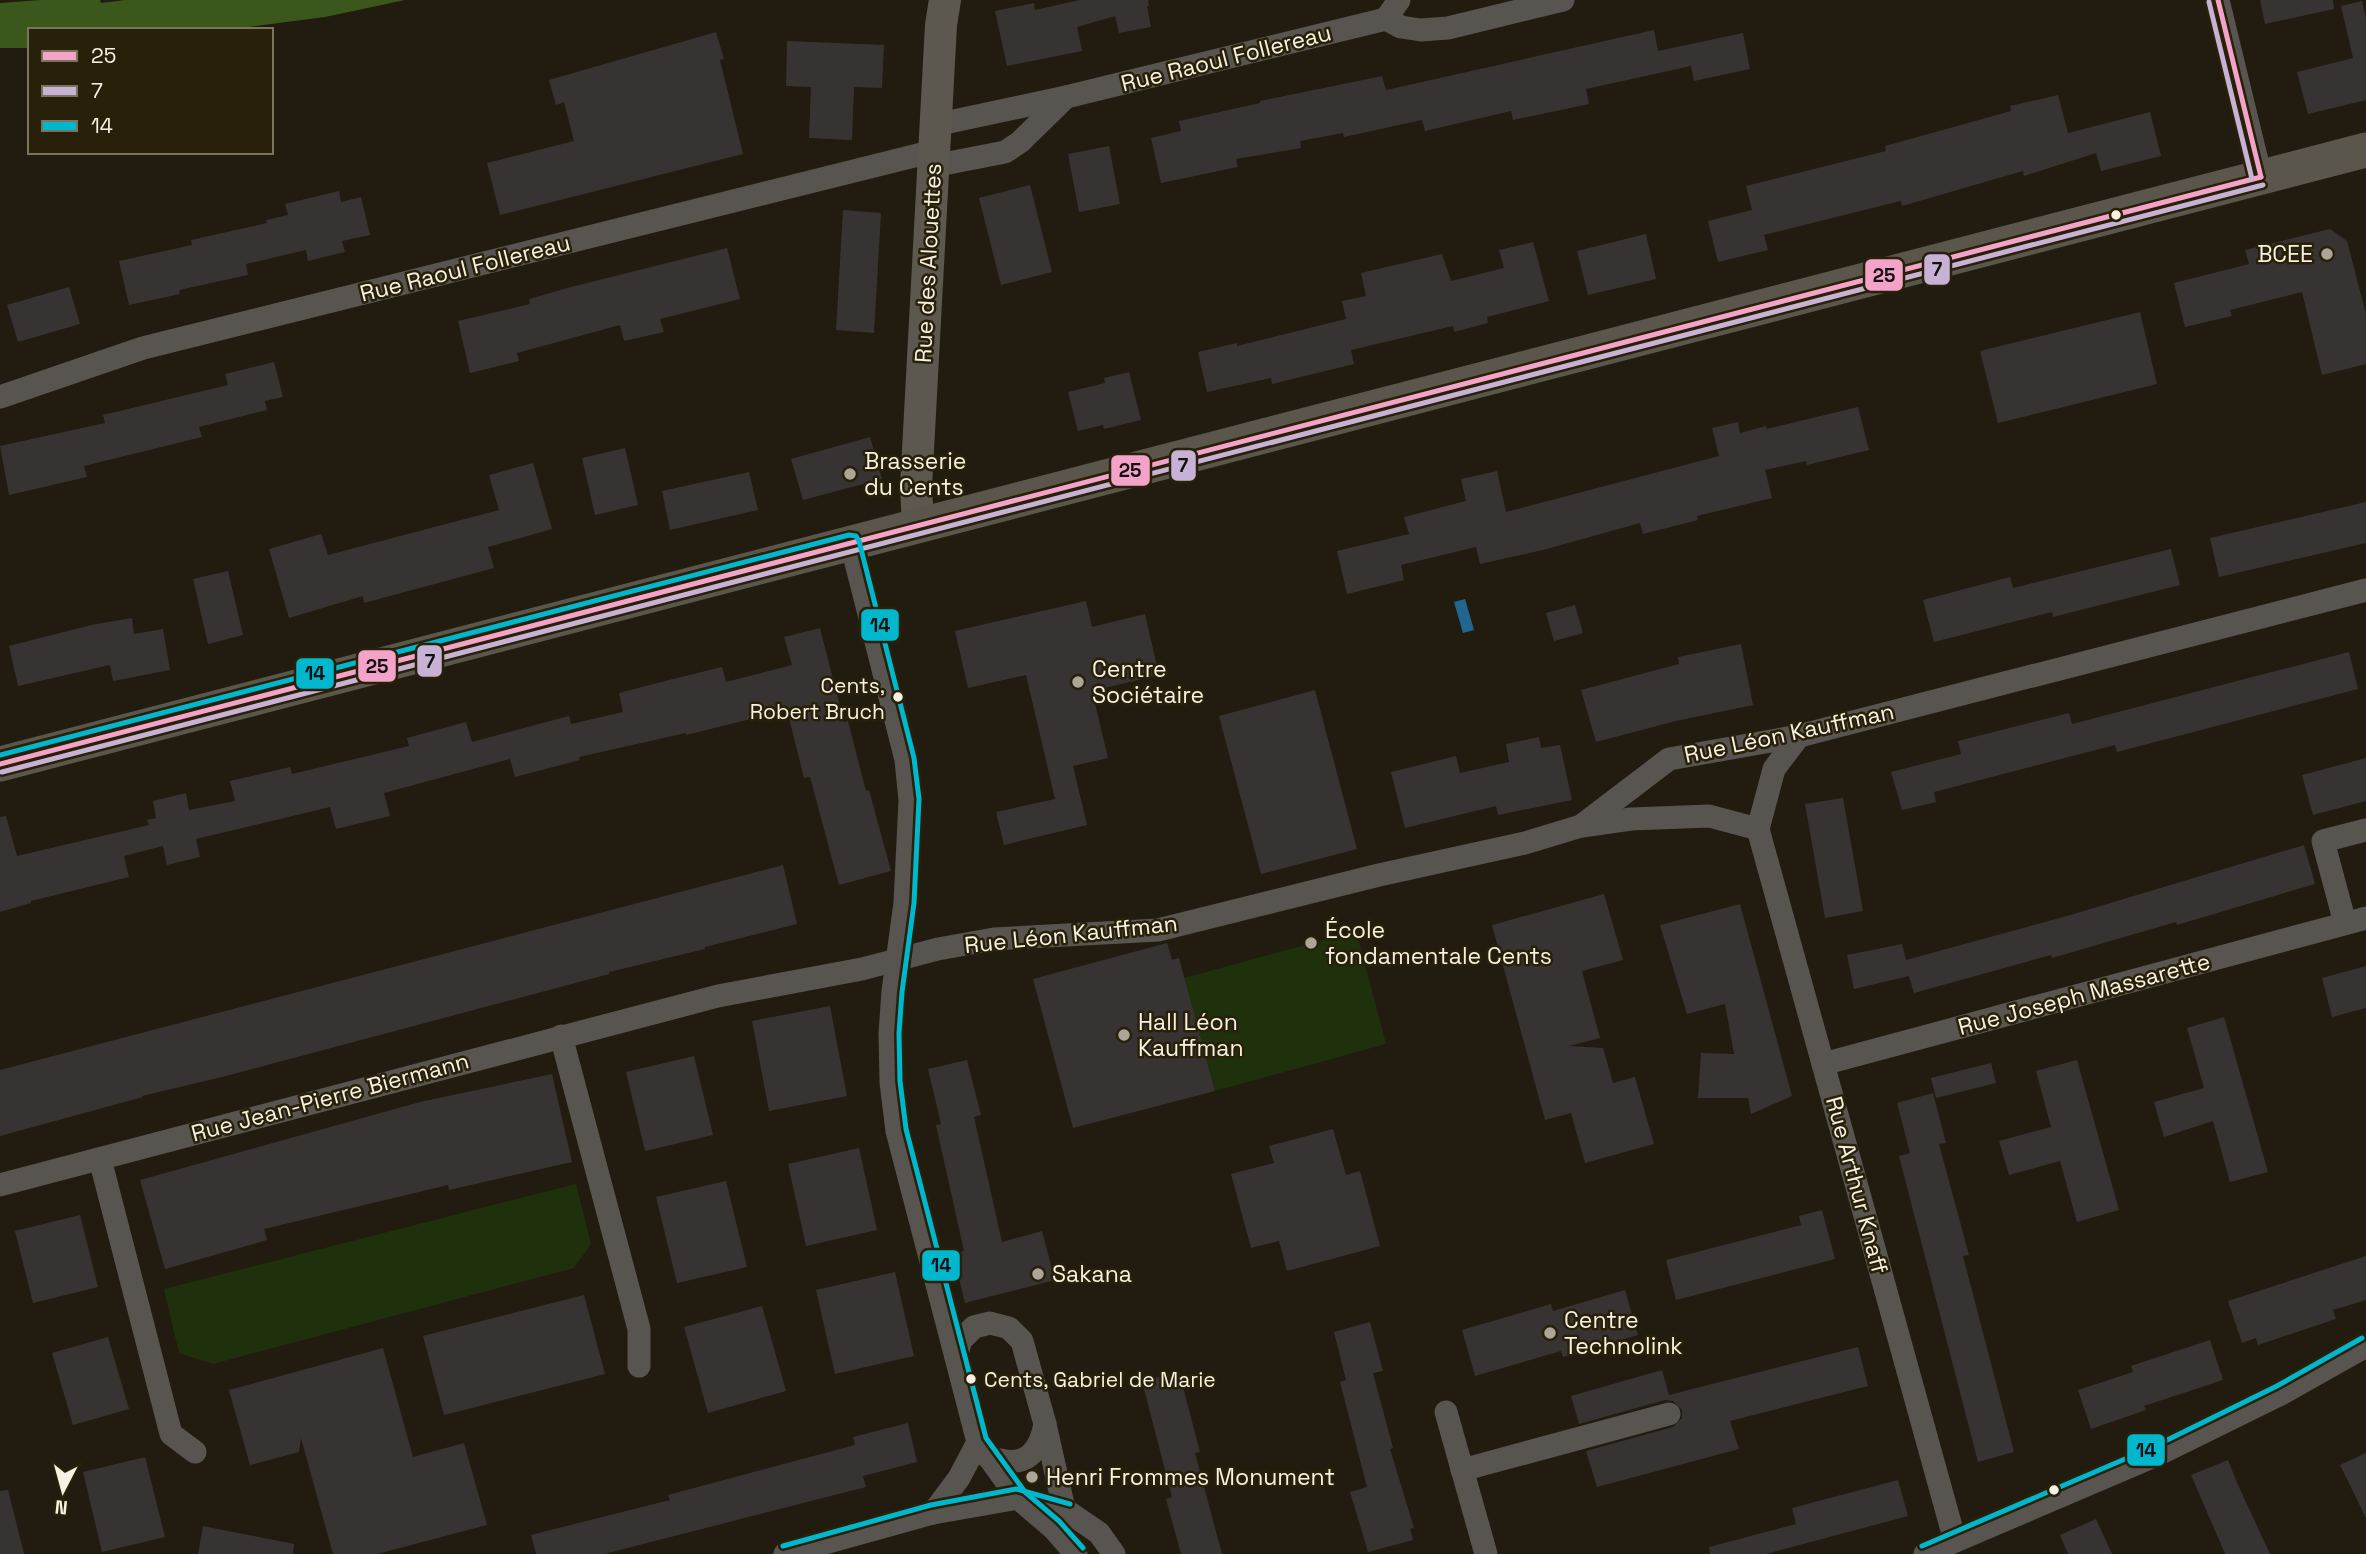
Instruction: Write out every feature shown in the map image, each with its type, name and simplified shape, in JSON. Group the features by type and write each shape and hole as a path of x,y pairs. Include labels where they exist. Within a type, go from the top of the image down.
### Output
{"main road":[{"name":"Rue des Alouettes","path":"918,525 916,487 941,25 945,0"},
{"path":"0,764 2261,177 2364,156"}],"street":[{"name":"Rue Raoul Follereau","path":"0,397 143,348 934,148 1066,97 1392,9 1402,27 1421,30 1563,0"},
{"path":"2218,0 2261,177"},
{"name":"Rue Raoul Follereau","path":"934,148 1005,152 1020,142 1066,97"},
{"path":"851,543 906,760 910,800 905,903 890,1033 891,1082 897,1130 983,1450 1018,1498 1053,1528 1076,1554"},
{"name":"Rue Léon Kauffman","path":"898,959 994,939 1158,930 1525,843 1581,826 1670,759 1799,736 2366,590"},
{"path":"1581,826 1631,819 1709,816 1758,829 1774,769 1799,736"},
{"name":"Rue Arthur Knaff","path":"1758,829 1955,1541"},
{"name":"Rue Joseph Massarette","path":"1823,1064 2355,920 2323,841 2366,830"},
{"name":"Rue Jean-Pierre Biermann","path":"0,1185 718,996 862,969 898,959"},
{"path":"561,1036 639,1329 639,1366"},
{"path":"100,1158 171,1434 195,1452"},
{"path":"956,1357 961,1340 974,1327 990,1323 1009,1328 1022,1341 1045,1424 1064,1509"},
{"path":"1925,1554 2157,1455 2281,1394 2366,1346"},
{"path":"1446,1412 1486,1554"},
{"path":"1462,1470 1669,1414"},
{"path":"983,1450 1007,1463 1027,1458 1041,1444 1045,1424"},
{"path":"933,1513 983,1450"},
{"path":"785,1554 933,1513 1018,1498 1064,1509 1099,1533 1114,1554"}],"green space":[{"path":"41,0 100,0 101,3 125,0 405,0 325,17 241,28 28,28 28,48 0,48 0,3"},
{"path":"1356,931 1386,1044 1215,1091 1184,978"},
{"path":"576,1184 591,1244 574,1268 213,1364 179,1353 164,1289"}],"water":[{"path":"1465,599 1474,630 1463,633 1454,602"}],"building":[{"path":"1080,0 1148,0 1151,27 1119,33 1115,16 1077,27 1082,51 1007,66 995,11 1034,3 1035,10"},
{"path":"2260,0 2333,0 2334,9 2265,24"},
{"path":"2362,1 2366,19 2366,100 2308,114 2297,72 2353,58 2341,6"},
{"path":"1654,30 1658,51 1743,33 1750,69 1694,81 1691,66 1586,89 1589,104 1513,120 1511,111 1425,131 1422,120 1344,137 1343,133 1300,141 1301,148 1236,159 1238,167 1161,183 1151,138 1181,131 1179,121 1382,76 1386,90"},
{"path":"716,32 724,59 720,60 743,154 500,215 487,163 574,141 564,102 556,105 549,80"},
{"path":"787,41 884,45 882,88 854,87 852,140 809,138 811,87 786,86"},
{"path":"2058,95 2068,133 2150,112 2161,156 2101,171 2096,153 2024,176 2023,171 1902,206 1901,201 1764,235 1768,250 1718,262 1708,221 1752,210 1746,186 1886,151 1885,146 2011,111 2010,106"},
{"path":"1109,146 1120,204 1079,212 1068,154"},
{"path":"1030,185 1052,272 1001,285 979,198"},
{"path":"339,191 341,202 361,197 370,235 342,241 345,252 308,261 306,250 246,264 248,275 179,290 180,294 129,305 119,261 192,245 191,240 267,223 266,220 288,215 285,204"},
{"path":"843,210 881,213 874,333 836,330"},
{"path":"2330,229 2347,241 2366,314 2366,364 2322,375 2302,292 2230,310 2232,316 2185,327 2174,283 2249,264 2245,250"},
{"path":"1646,234 1656,279 1588,295 1577,251"},
{"path":"1533,242 1549,301 1487,317 1488,323 1454,332 1453,326 1351,350 1354,364 1272,384 1271,378 1207,392 1198,352 1237,343 1237,346 1346,319 1342,301 1366,296 1361,273 1442,254 1451,281 1504,268 1499,250"},
{"path":"727,248 740,299 660,319 664,332 624,341 620,325 517,353 519,361 470,373 458,321 530,304 529,299 571,287"},
{"path":"69,287 80,324 18,342 7,305"},
{"path":"2140,312 2157,384 1998,423 1980,351"},
{"path":"274,362 283,397 265,401 267,410 199,427 202,437 84,466 87,477 9,495 0,446 105,423 103,415 228,385 225,374"},
{"path":"1129,372 1141,420 1104,429 1103,425 1078,431 1068,392 1105,383 1104,378"},
{"path":"1858,407 1869,450 1807,465 1806,461 1765,470 1772,498 1697,516 1698,520 1643,534 1640,523 1480,564 1476,547 1401,565 1404,580 1347,594 1337,551 1409,534 1404,517 1466,501 1461,479 1497,471 1506,512 1719,456 1712,428 1738,422 1740,433"},
{"path":"870,437 882,479 803,500 791,459"},
{"path":"625,448 638,505 595,515 582,458"},
{"path":"533,463 552,529 488,547 494,568 364,603 363,596 289,618 269,549 321,534 328,555 499,510 489,475"},
{"path":"749,472 758,510 670,530 662,491"},
{"path":"2366,502 2366,543 2219,577 2210,538"},
{"path":"2171,549 2180,585 2053,617 2052,612 1934,642 1923,600 2010,577 2013,588"},
{"path":"228,571 243,635 208,644 193,579"},
{"name":"Centre Sociétaire","path":"1086,601 1092,627 1145,614 1159,675 1092,691 1108,758 1073,766 1087,825 1004,845 996,812 1055,799 1026,675 968,688 955,631"},
{"path":"1575,605 1583,633 1554,641 1546,613"},
{"path":"132,618 134,634 163,629 170,670 113,681 110,665 18,686 9,646 91,625"},
{"path":"820,628 844,722 848,721 891,871 839,885 810,777 804,778 787,710 686,735 579,757 580,760 515,777 510,759 384,793 390,816 336,829 330,807 196,839 200,857 167,865 163,846 124,856 129,877 31,901 0,912 0,817 6,816 17,856 149,825 147,820 156,818 153,801 186,793 189,810 235,801 230,781 290,767 292,774 409,746 407,738 466,722 472,742 569,716 571,724 623,712 619,693 722,667 726,682 792,665 784,637"},
{"path":"1741,644 1753,705 1596,742 1581,690 1679,664 1678,657"},
{"path":"2349,652 2358,689 2117,752 2115,745 1934,792 1936,802 1902,810 1891,772 1961,754 1958,741 2069,713 2072,724"},
{"path":"1315,690 1357,849 1261,874 1219,716"},
{"path":"1539,737 1541,748 1560,745 1572,800 1498,815 1496,806 1405,828 1391,772 1456,756 1460,773 1509,762 1506,744"},
{"path":"2366,758 2366,801 2313,815 2302,775"},
{"path":"1843,798 1863,911 1825,918 1805,804"},
{"path":"2304,845 2315,884 2177,925 2176,922 2052,958 2051,955 1914,993 1909,976 1854,989 1847,955 1902,944 1906,960 2067,916"},
{"path":"783,865 797,924 142,1096 0,1136 0,1070"},
{"path":"1604,894 1623,960 1582,971 1600,1038 1569,1046 1603,1048 1613,1083 1635,1077 1654,1144 1585,1163 1571,1113 1545,1120 1492,925"},
{"path":"1740,904 1792,1096 1751,1114 1748,1098 1698,1098 1701,1053 1734,1054 1725,1004 1687,1014 1660,925"},
{"name":"Hall Léon Kauffman","path":"1167,943 1172,960 1179,958 1215,1091 1073,1128 1033,979"},
{"path":"2366,966 2366,1008 2332,1017 2322,978"},
{"path":"830,1006 847,1096 769,1111 752,1021"},
{"path":"2224,1017 2268,1172 2230,1182 2213,1121 2164,1137 2154,1102 2204,1088 2187,1028"},
{"path":"694,1056 713,1135 645,1151 626,1072"},
{"path":"967,1060 981,1115 974,1117 1002,1242 1042,1231 1055,1280 965,1303 953,1254 964,1251 936,1125 941,1124 928,1069"},
{"path":"2077,1060 2119,1210 2077,1222 2060,1161 2009,1175 1999,1141 2051,1127 2036,1071"},
{"path":"1991,1063 1996,1083 1936,1098 1931,1078"},
{"path":"552,1074 572,1162 449,1190 448,1185 264,1229 267,1240 165,1269 140,1180 420,1102"},
{"path":"1933,1093 1946,1143 1939,1144 1969,1255 1963,1256 2014,1452 1978,1462 1899,1156 1910,1153 1897,1103"},
{"path":"1333,1129 1346,1175 1360,1171 1380,1246 1287,1271 1279,1241 1251,1248 1231,1174 1274,1163 1269,1146"},
{"path":"859,1148 877,1230 806,1246 788,1164"},
{"path":"726,1181 747,1267 677,1283 656,1197"},
{"path":"1822,1210 1835,1259 1676,1300 1666,1260 1801,1225 1799,1216"},
{"path":"80,1215 98,1287 33,1303 15,1231"},
{"path":"2366,1256 2366,1300 2333,1310 2336,1319 2258,1345 2256,1338 2242,1343 2228,1301"},
{"path":"895,1272 914,1356 835,1374 816,1290"},
{"name":"Centre Technolink","path":"1625,1290 1638,1335 1563,1357 1561,1351 1475,1376 1462,1330 1551,1304 1553,1311"},
{"path":"584,1295 605,1374 444,1415 423,1336"},
{"path":"762,1306 786,1391 708,1413 684,1327"},
{"path":"1370,1322 1383,1371 1373,1373 1393,1448 1390,1449 1414,1528 1410,1529 1413,1540 1368,1552 1350,1492 1367,1487 1340,1382 1346,1380 1334,1332"},
{"path":"108,1337 129,1409 73,1425 52,1353"},
{"path":"2210,1340 2223,1380 2144,1406 2146,1410 2091,1429 2078,1390 2133,1372 2131,1366"},
{"path":"1858,1347 1868,1386 1730,1421 1739,1449 1597,1487 1586,1451 1673,1427 1682,1418 1682,1410 1673,1401 1665,1400 1579,1424 1571,1396 1662,1370 1669,1395"},
{"path":"383,1348 413,1457 464,1443 487,1525 377,1554 333,1554 301,1438 299,1452 250,1465 229,1390"},
{"path":"1179,1372 1200,1452 1195,1453 1222,1554 1181,1554 1166,1499 1172,1497 1142,1381"},
{"path":"908,1423 917,1462 863,1476 866,1487 604,1554 536,1554 531,1535 670,1500 668,1495 855,1445 853,1437"},
{"path":"2366,1453 2366,1518 2340,1465"},
{"path":"145,1457 165,1537 102,1552 83,1472"},
{"path":"2228,1460 2270,1554 2225,1554 2191,1475"},
{"path":"1898,1480 1908,1516 1766,1554 1710,1554 1709,1547 1796,1524 1792,1508"},
{"path":"8,1490 24,1554 0,1554 0,1491"},
{"path":"2096,1519 2112,1554 2068,1554 2060,1535"},
{"path":"203,1526 294,1544 293,1554 198,1554"}],"transit line":[{"name":"25","path":"2218,0 2261,177"},
{"name":"7","path":"2209,2 2252,179"},
{"name":"25","path":"0,764 2261,177"},
{"name":"7","path":"2,772 2263,185"},
{"name":"14","path":"0,755 849,535 856,536 914,758 919,799 914,903 899,1033 900,1081 906,1129 986,1438 1025,1492 1059,1521 1083,1548"},
{"name":"14","path":"1922,1546 2153,1447 2277,1386 2362,1338"},
{"name":"14","path":"783,1546 931,1505 1016,1489 1070,1504"}],"place":[{"name":"BCEE","path":"2327,254"},
{"name":"Brasserie du Cents","path":"850,474"},
{"name":"Centre Sociétaire","path":"1078,682"},
{"name":"Cents, Robert Bruch","path":"898,697"},
{"name":"École fondamentale Cents","path":"1311,943"},
{"name":"Hall Léon Kauffman","path":"1124,1035"},
{"name":"Sakana","path":"1038,1274"},
{"name":"Centre Technolink","path":"1550,1333"},
{"name":"Cents, Gabriel de Marie","path":"971,1379"},
{"name":"Henri Frommes Monument","path":"1032,1477"}]}
